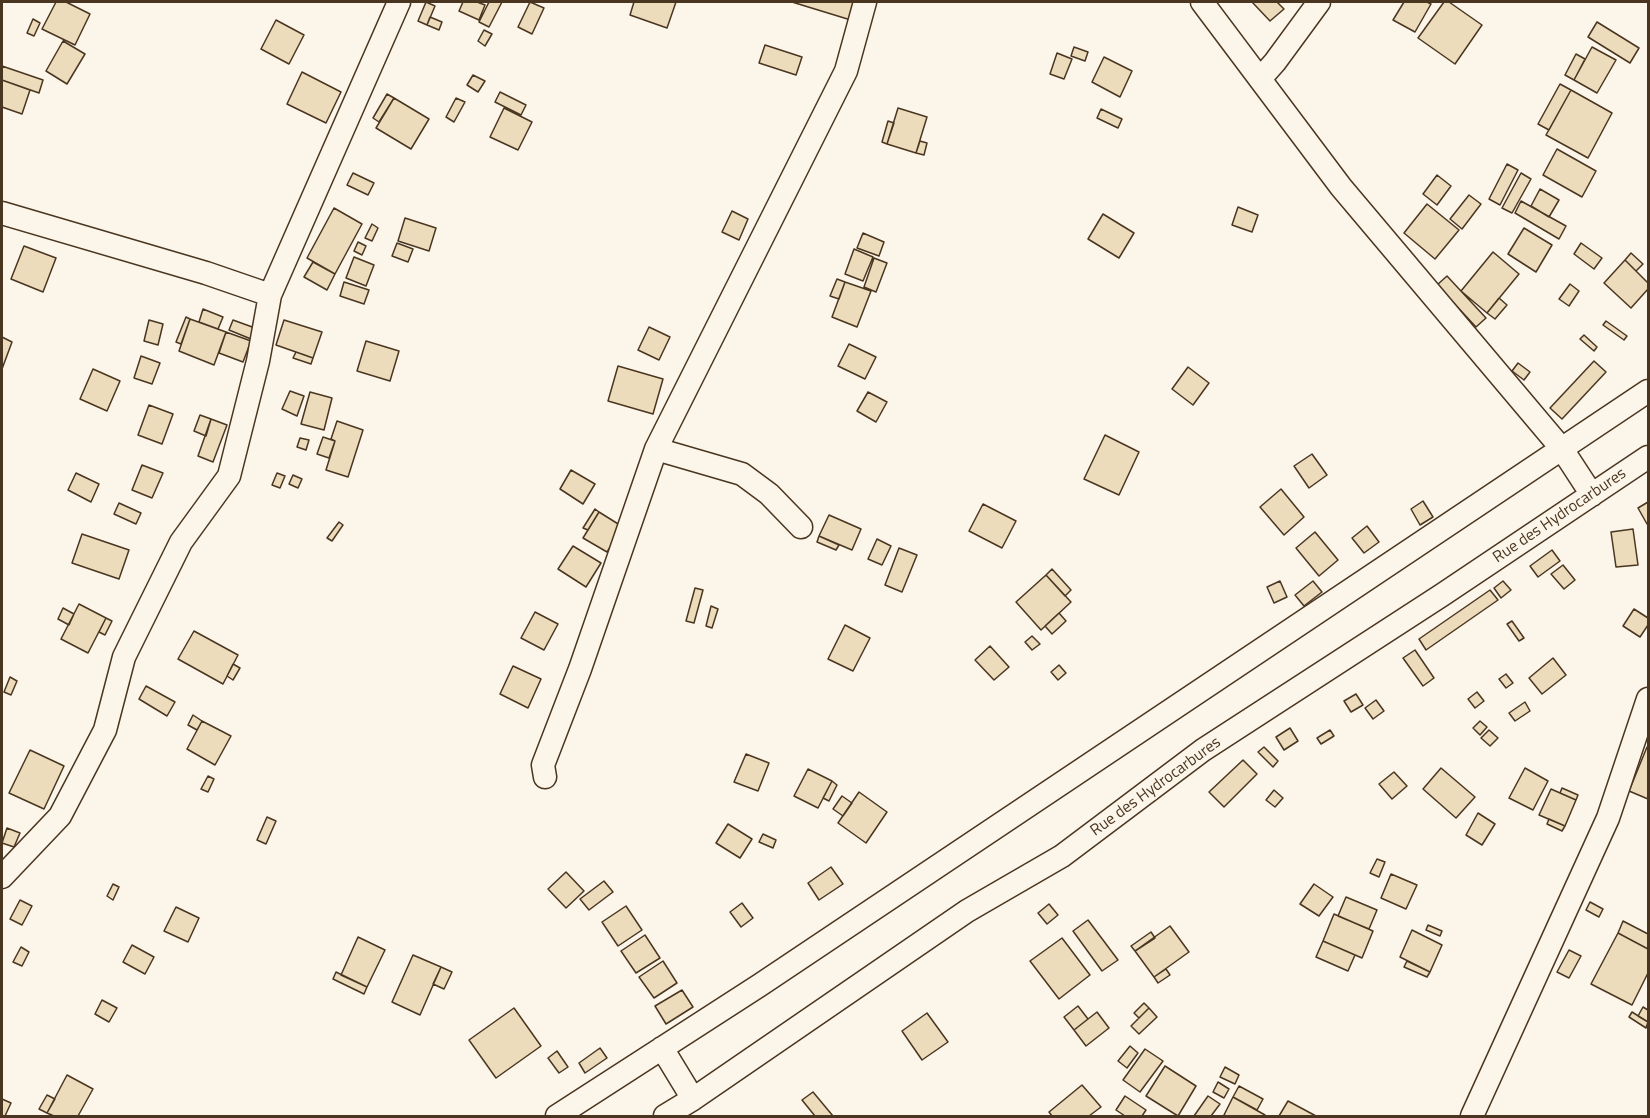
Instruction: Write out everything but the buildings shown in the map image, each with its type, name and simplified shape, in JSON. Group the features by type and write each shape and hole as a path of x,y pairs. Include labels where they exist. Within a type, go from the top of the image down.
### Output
{"street":[{"path":"2,878 60,816 105,730 124,657 181,542 229,476 258,361 270,295 399,2"},
{"path":"545,777 543,765 580,669 656,449 846,71 866,2"},
{"path":"1202,2 1341,187 1562,449 1592,495"},
{"path":"1260,79 1319,2"},
{"path":"2,213 206,273 270,295"},
{"path":"556,1116 760,985 1648,391"},
{"path":"656,449 742,474 769,494 801,527"},
{"name":"Rue des Hydrocarbures","path":"665,1116 967,911 1062,856 1203,750 1442,595 1648,457"},
{"path":"1472,1116 1608,818 1648,699"},
{"path":"662,1048 693,1099"}]}
